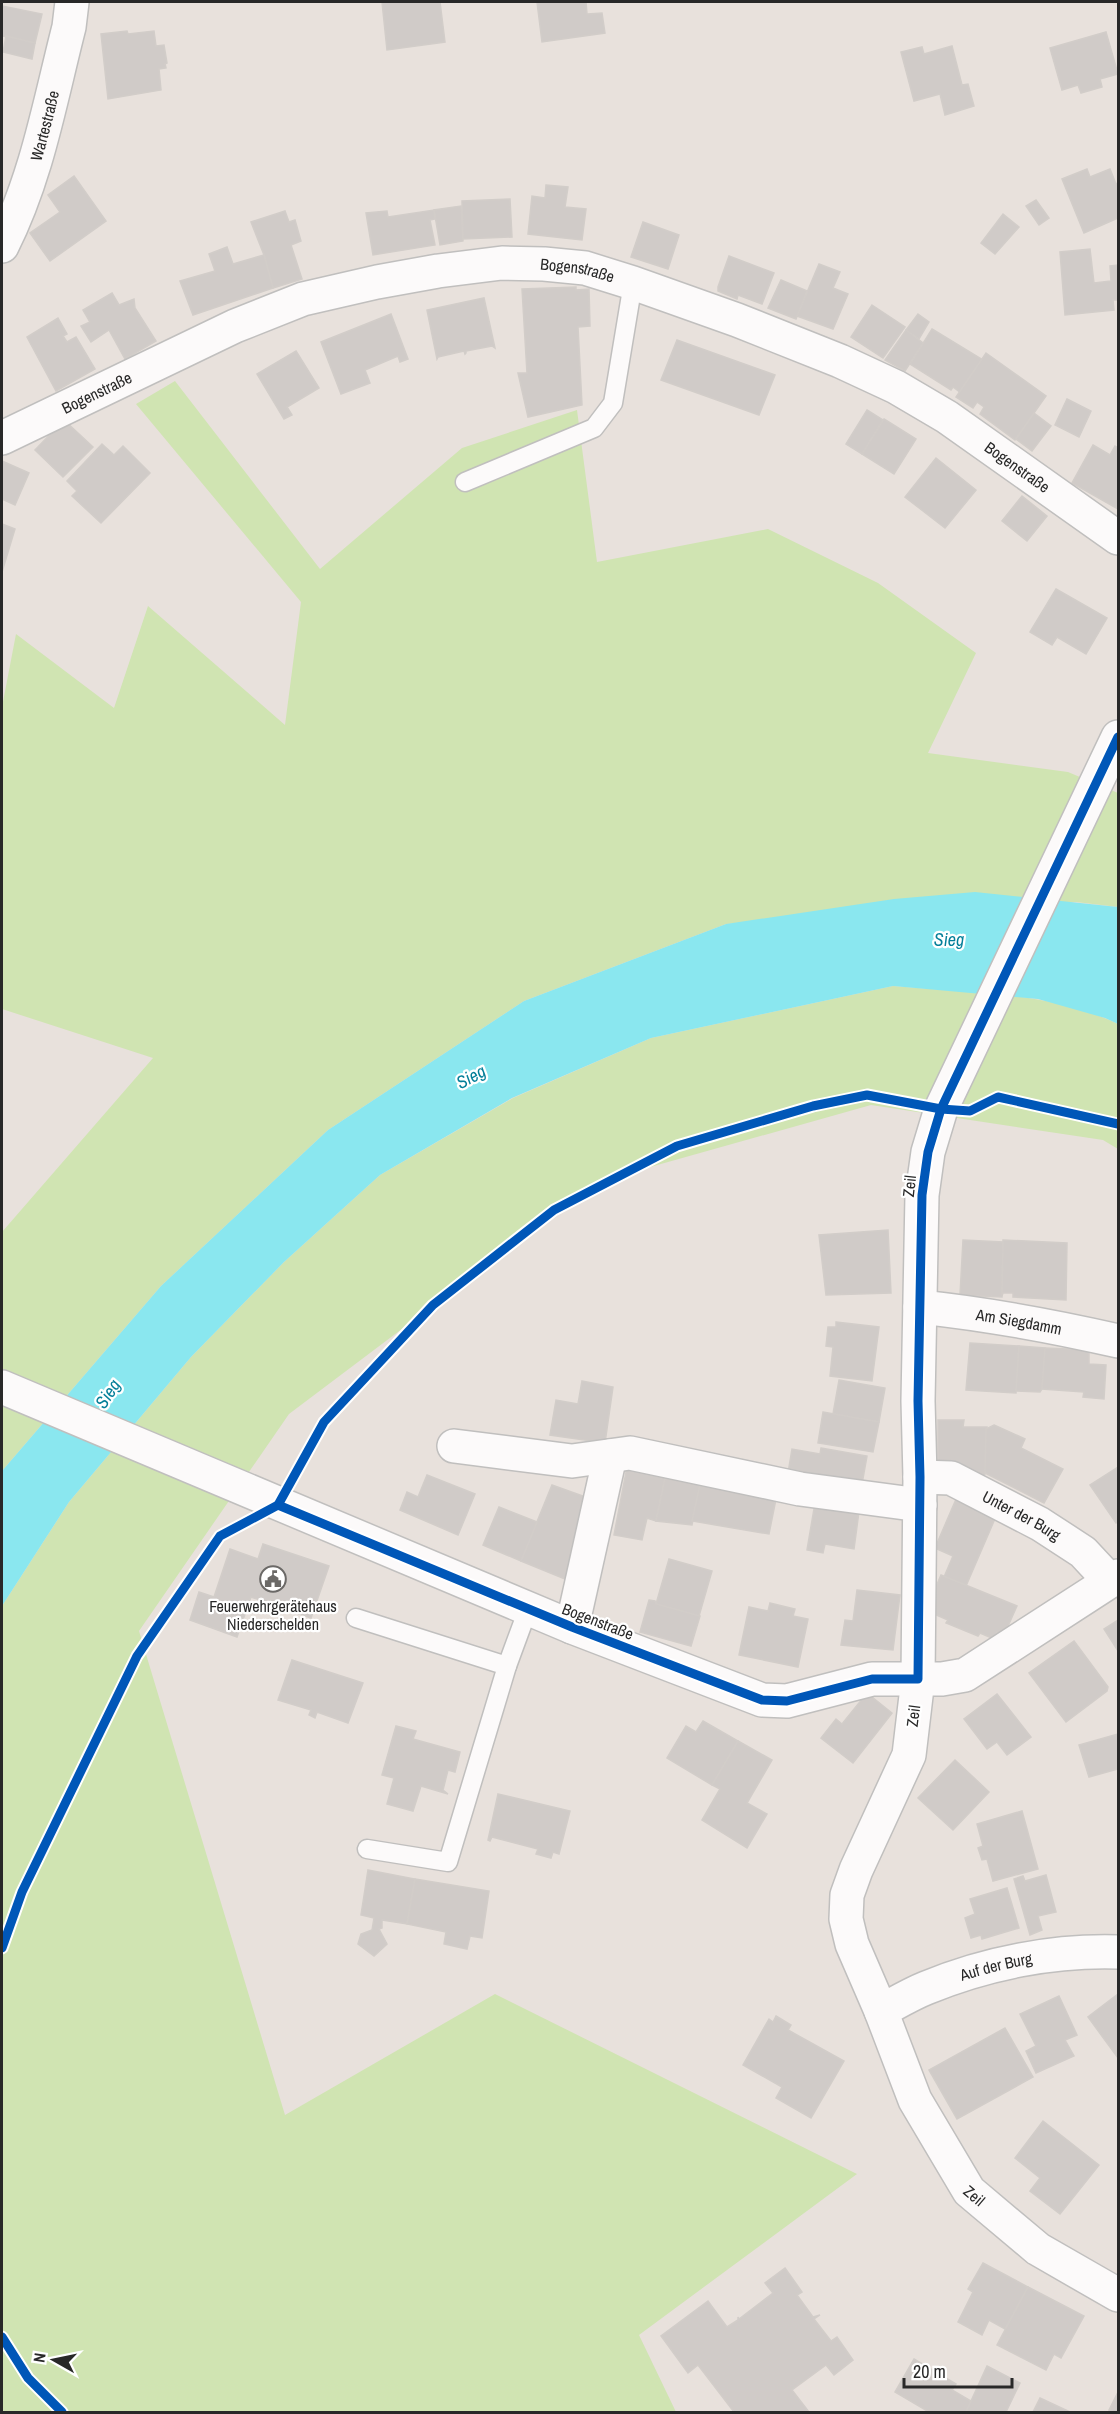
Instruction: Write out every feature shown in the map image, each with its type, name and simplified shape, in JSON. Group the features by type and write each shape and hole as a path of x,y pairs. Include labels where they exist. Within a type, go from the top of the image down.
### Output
{"street":[{"name":"Wartestraße","path":"2,246 17,216 28,185 69,27 72,2"},
{"name":"Bogenstraße","path":"2,438 235,326 303,300 397,278 502,263 544,264 585,268 633,283 758,328 840,361 896,387 947,417 1119,538"},
{"name":"Zeil","path":"1119,737 941,1108 928,1152 922,1196 918,1401 920,1491 918,1679 909,1755 856,1870 847,1895 846,1919 852,1944 881,2011 915,2100 969,2191 1038,2249 1119,2295"},
{"name":"Am Siegdamm","path":"920,1307 973,1312 1047,1324 1119,1341"},
{"name":"Bogenstraße","path":"2,1387 528,1609 762,1700 787,1701 872,1679 918,1679"},
{"path":"454,1446 572,1461 630,1453 800,1489 920,1491"},
{"name":"Bogenstraße","path":"572,1627 610,1456"},
{"name":"Unter der Burg","path":"918,1679 942,1679 965,1675 1114,1579 1083,1552 1040,1524 951,1478 920,1491"},
{"name":"Auf der Burg","path":"881,2011 926,1988 1026,1959 1080,1951 1119,1952"}],"lane":[{"path":"465,482 594,428 614,403 633,283"},
{"path":"367,1849 448,1862 507,1666 528,1609"},
{"path":"356,1618 507,1666"}],"green space":[{"path":"175,381 320,569 462,448 577,410 597,562 768,529 878,583 976,653 928,753 1068,772 1118,793 1118,907 1076,902 726,924 524,1001 328,1130 161,1286 2,1471 2,1232 153,1058 2,1009 2,707 16,634 114,708 148,606 285,725 301,602 136,404"},
{"path":"893,986 979,992 1036,999 1092,1013 1118,1024 1118,1149 1103,1140 871,1105 597,1182 289,1414 139,1631 285,2115 495,1994 857,2174 639,2335 676,2412 2,2412 2,1606 69,1502 191,1357 284,1262 380,1175 513,1098 651,1038"}],"water":[{"name":"Sieg","path":"975,892 1118,907 1118,1024 1105,1018 1038,999 893,986 651,1038 512,1098 380,1175 284,1262 191,1357 69,1502 2,1606 2,1471 161,1286 328,1130 524,1001 726,924 894,899"}],"building":[{"path":"382,2 440,2 445,42 387,50"},
{"path":"537,2 586,2 587,14 602,13 605,33 542,42"},
{"path":"2,6 42,14 35,43 2,36"},
{"path":"127,31 128,34 154,31 156,46 164,45 167,63 166,68 159,69 161,90 108,99 101,34"},
{"path":"1106,32 1118,74 1100,79 1102,87 1081,93 1078,85 1062,90 1050,48"},
{"path":"6,36 35,43 32,59 3,52"},
{"path":"952,46 962,85 968,84 974,106 945,115 940,94 914,101 901,52 922,47 924,54"},
{"path":"1087,169 1090,177 1110,169 1116,184 1118,183 1118,218 1084,233 1062,179"},
{"path":"74,176 106,221 50,261 30,233 60,212 48,195"},
{"path":"546,185 568,187 565,207 586,209 582,240 528,234 532,196 545,198"},
{"path":"510,199 512,237 463,239 462,201"},
{"path":"1036,200 1049,218 1039,225 1026,206"},
{"path":"461,206 463,241 440,245 434,210"},
{"path":"434,210 435,219 430,220 435,245 373,255 366,213 387,211 388,217"},
{"path":"285,211 289,222 295,220 301,241 291,245 302,279 273,288 264,255 251,222"},
{"path":"1003,214 1019,227 995,254 981,243"},
{"path":"643,222 679,235 668,269 631,257"},
{"path":"227,247 233,264 264,255 273,288 193,315 180,281 215,271 209,254"},
{"path":"1090,249 1094,283 1111,281 1110,266 1118,265 1118,300 1113,300 1114,310 1065,315 1060,252"},
{"path":"729,256 774,273 762,304 738,295 737,299 718,291"},
{"path":"819,264 840,272 833,288 848,294 833,329 797,316"},
{"path":"781,280 807,291 796,319 768,308"},
{"path":"576,287 576,290 589,289 590,326 578,327 582,405 528,417 518,373 527,373 522,289"},
{"path":"112,293 119,305 134,299 135,308 156,341 125,359 109,330 91,342 81,326 90,322 83,310"},
{"path":"484,298 495,348 492,346 466,351 465,354 464,351 437,359 427,310"},
{"path":"872,305 905,327 883,358 851,337"},
{"path":"391,314 408,359 400,362 398,356 365,370 370,383 341,394 321,342"},
{"path":"918,314 929,322 919,339 906,330"},
{"path":"58,318 67,334 63,336 67,342 76,337 95,369 56,391 27,337"},
{"path":"932,329 983,360 961,393 953,387 951,390 910,364"},
{"path":"906,330 923,343 905,371 885,360"},
{"path":"677,340 775,375 759,415 661,380"},
{"path":"296,351 319,388 287,407 292,415 284,419 257,374"},
{"path":"986,353 1046,396 1015,440 980,414 984,407 977,402 973,408 956,397"},
{"path":"1067,399 1091,411 1079,437 1055,425"},
{"path":"867,410 883,420 862,454 846,444"},
{"path":"1034,413 1051,426 1032,451 1016,439"},
{"path":"884,419 916,439 894,474 862,454"},
{"path":"64,420 93,447 63,477 35,450"},
{"path":"102,444 114,455 123,446 150,473 101,523 72,496 77,491 67,481"},
{"path":"1093,445 1110,455 1115,446 1118,448 1118,509 1072,483"},
{"path":"936,458 976,490 945,528 905,497"},
{"path":"2,461 29,473 15,505 2,499"},
{"path":"1022,496 1047,516 1027,541 1002,521"},
{"path":"2,524 15,529 2,572"},
{"path":"1056,589 1107,618 1086,654 1057,637 1052,645 1030,632"},
{"path":"888,1230 891,1293 826,1295 819,1235"},
{"path":"963,1240 1003,1242 1002,1297 960,1295"},
{"path":"1003,1240 1067,1243 1066,1300 1013,1297 1013,1293 1003,1293 1002,1296"},
{"path":"836,1322 879,1327 872,1381 830,1376 833,1347 826,1346 828,1327 836,1327"},
{"path":"970,1343 1019,1346 1016,1393 966,1390"},
{"path":"1019,1346 1045,1348 1040,1392 1016,1391"},
{"path":"1045,1348 1089,1350 1089,1364 1106,1365 1104,1399 1083,1397 1084,1392 1042,1389"},
{"path":"839,1380 885,1388 879,1422 833,1414"},
{"path":"582,1381 613,1387 605,1443 550,1435 556,1400 578,1404"},
{"path":"823,1412 879,1422 873,1452 818,1443"},
{"path":"938,1420 964,1420 963,1427 987,1427 987,1470 984,1476 960,1476 938,1467"},
{"path":"994,1425 1025,1439 1021,1448 1063,1469 1044,1503 985,1473 986,1429"},
{"path":"821,1448 867,1456 862,1484 787,1479 792,1449 820,1454"},
{"path":"627,1467 666,1474 656,1521 647,1518 642,1540 614,1535"},
{"path":"1118,1467 1118,1520 1116,1523 1090,1485"},
{"path":"666,1474 701,1480 692,1525 656,1521"},
{"path":"427,1475 475,1494 458,1535 400,1510 407,1492 418,1497"},
{"path":"701,1480 777,1494 769,1534 692,1521"},
{"path":"552,1485 591,1499 571,1547 578,1550 565,1579 521,1561"},
{"path":"816,1497 860,1504 854,1549 825,1544 823,1553 807,1550"},
{"path":"957,1497 997,1514 966,1586 944,1577 953,1556 935,1548"},
{"path":"499,1507 537,1522 521,1561 483,1545"},
{"name":"Feuerwehrgerätehaus Niederschelden","path":"263,1544 329,1566 311,1618 251,1597 237,1637 190,1620 199,1592 214,1597 230,1549 258,1559"},
{"path":"669,1559 712,1571 699,1616 656,1604"},
{"path":"941,1575 1017,1606 1004,1635 997,1632 994,1639 980,1633 978,1636 946,1623 948,1620 934,1614 932,1596"},
{"path":"857,1590 900,1595 893,1650 841,1645 845,1620 853,1621"},
{"path":"649,1600 700,1616 691,1646 640,1632"},
{"path":"770,1603 795,1609 793,1616 808,1619 798,1667 739,1655 749,1607 768,1611"},
{"path":"1118,1620 1118,1651 1104,1629"},
{"path":"1074,1641 1108,1687 1107,1691 1066,1722 1029,1673"},
{"path":"292,1660 363,1683 348,1723 317,1712 315,1718 309,1715 311,1710 278,1700"},
{"path":"867,1693 892,1713 853,1763 821,1738 836,1719 842,1724"},
{"path":"997,1694 1031,1737 1007,1755 997,1742 987,1749 964,1719"},
{"path":"703,1721 738,1741 712,1785 667,1758 686,1726 696,1732"},
{"path":"396,1726 416,1731 413,1739 460,1752 455,1772 448,1770 443,1790 448,1794 421,1786 413,1811 387,1804 394,1778 382,1775"},
{"path":"1118,1734 1118,1769 1089,1777 1079,1745"},
{"path":"738,1741 772,1760 747,1803 767,1814 747,1848 702,1820 720,1789 712,1785"},
{"path":"955,1760 989,1792 953,1830 918,1798"},
{"path":"498,1794 570,1811 559,1854 553,1852 551,1858 536,1854 538,1849 492,1837 490,1841 488,1840"},
{"path":"1022,1811 1038,1869 993,1881 987,1859 982,1860 978,1848 983,1846 977,1824"},
{"path":"368,1870 415,1879 407,1924 382,1920 382,1928 379,1929 387,1944 374,1956 358,1944 361,1934 372,1930 374,1918 361,1915"},
{"path":"1046,1875 1056,1912 1038,1916 1042,1930 1030,1935 1014,1879 1023,1876 1025,1881"},
{"path":"415,1879 489,1891 482,1938 470,1936 467,1949 444,1944 446,1932 407,1924"},
{"path":"1007,1888 1019,1928 982,1939 981,1935 971,1938 965,1918 975,1914 970,1899"},
{"path":"1118,1994 1118,2058 1088,2017"},
{"path":"1059,1996 1077,2035 1065,2040 1074,2056 1036,2073 1026,2051 1036,2046 1020,2014"},
{"path":"776,2016 791,2025 788,2030 844,2061 811,2118 776,2098 782,2087 743,2065 769,2019 773,2022"},
{"path":"1005,2028 1033,2077 957,2119 929,2070"},
{"path":"1043,2121 1099,2165 1060,2214 1030,2191 1040,2178 1015,2158"},
{"path":"983,2263 1028,2287 1005,2329 989,2320 982,2335 958,2322 973,2292 968,2289"},
{"path":"785,2268 802,2292 797,2295 813,2317 820,2315 814,2319 831,2341 837,2337 853,2360 834,2375 826,2365 792,2390 809,2412 734,2412 698,2365 688,2373 661,2336 708,2301 727,2327 773,2293 765,2283"},
{"path":"1028,2287 1084,2316 1061,2358 1054,2354 1046,2370 997,2345"},
{"path":"914,2359 956,2384 952,2390 971,2401 966,2412 929,2412 895,2392"},
{"path":"987,2366 1020,2383 1006,2412 966,2412"},
{"path":"1118,2392 1118,2412 1114,2412 1109,2410"},
{"path":"1040,2398 1070,2412 1033,2412"}],"cycle path":[{"path":"278,1505 572,1627 762,1700 787,1701 872,1679 918,1679 920,1477 918,1401 922,1195 928,1152 941,1109 1118,737"},
{"path":"2,1948 22,1892 137,1656 220,1536 278,1505 324,1422 433,1305 554,1210 677,1146 813,1106 867,1095 941,1109 970,1111 998,1097 1118,1124"},
{"path":"2,2337 28,2378 62,2412"}],"place":[{"name":"Feuerwehrgerätehaus Niederschelden","path":"273,1579"}]}
